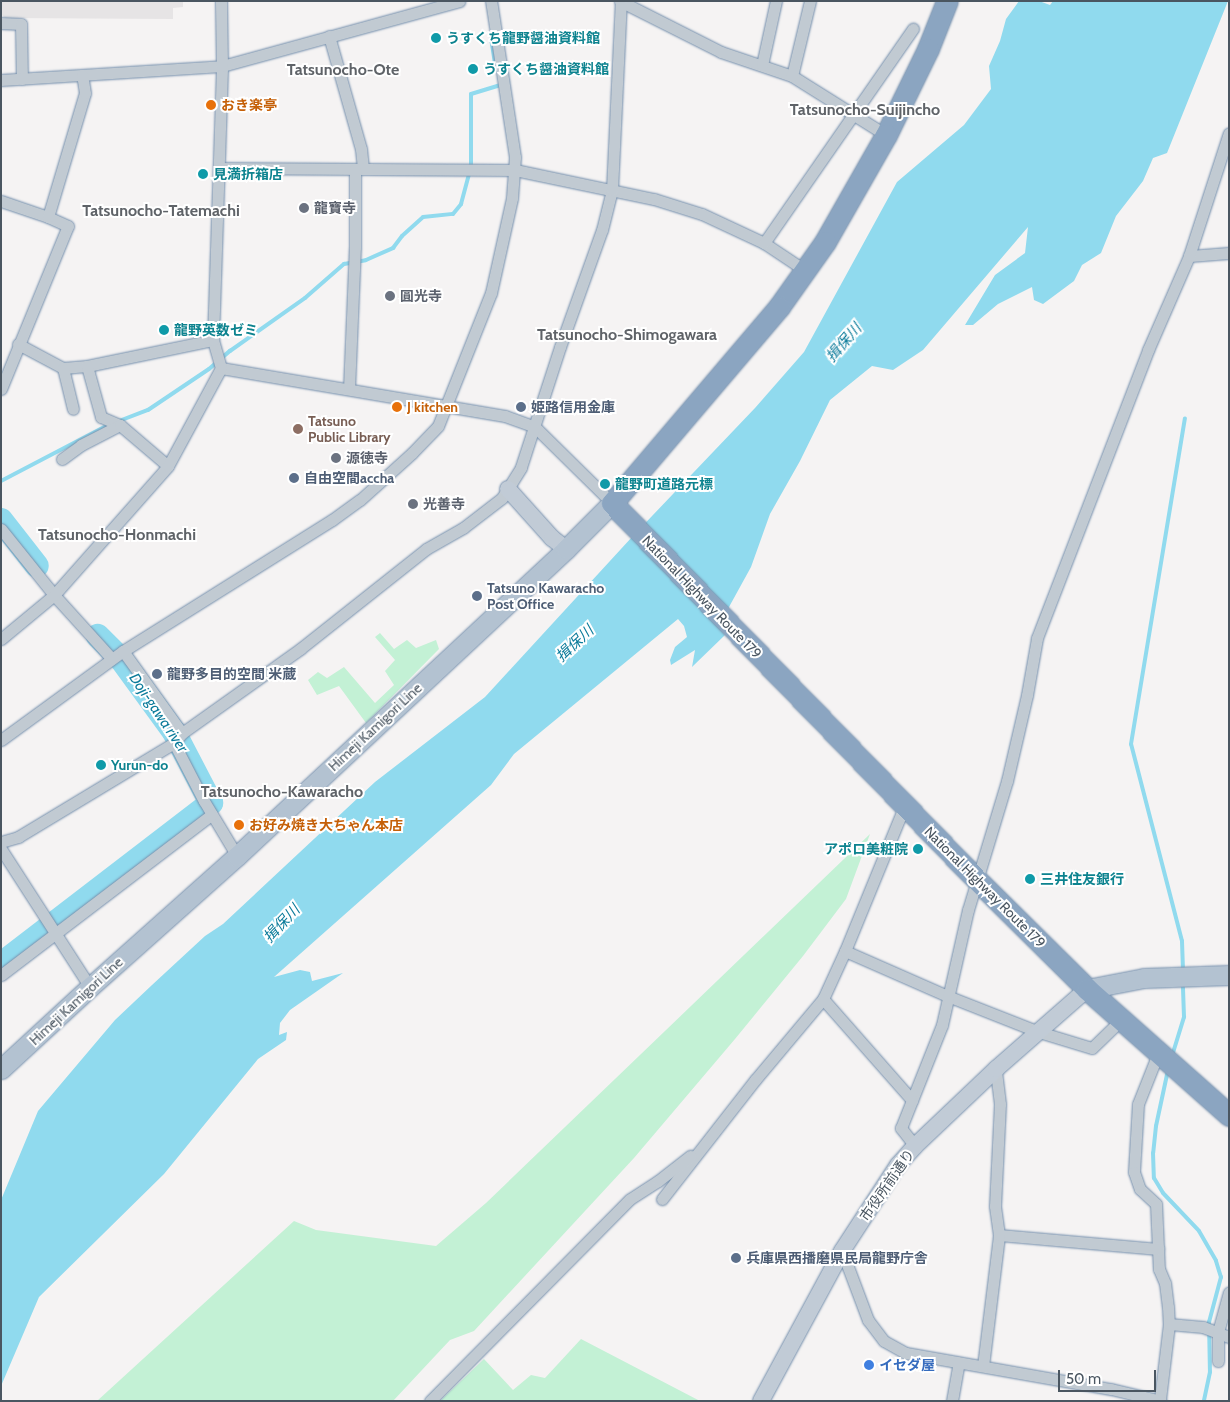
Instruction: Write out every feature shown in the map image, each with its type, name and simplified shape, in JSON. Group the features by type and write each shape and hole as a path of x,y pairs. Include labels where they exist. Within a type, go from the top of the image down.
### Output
{"highway":[{"path":"612,503 779,307 806,271 848,204 886,135 928,48 947,1"},
{"name":"National Highway Route 179","path":"612,503 978,881 1087,989 1229,1114"}],"main road":[{"name":"Himeji Kamigori Line","path":"1,1070 90,987 237,856 612,503"},
{"path":"1087,989 1127,981 1229,975"}],"street":[{"path":"1,639 54,595 168,466 221,368 213,340 222,66 221,1"},
{"path":"1,80 222,66 459,1"},
{"path":"1,740 123,651 332,520 360,500 412,453 438,426 448,406 491,293 509,218 515,170 491,1"},
{"path":"762,65 776,1"},
{"path":"792,76 810,1"},
{"path":"1,842 18,837 174,743 182,733 300,649 426,549 463,528 502,498 508,490 521,467 535,427 560,347 602,230 612,190 621,2 721,52 792,76 886,135"},
{"path":"1,23 21,24 22,79"},
{"path":"764,243 913,29"},
{"path":"329,36 361,150 349,389"},
{"path":"48,217 85,93 82,75"},
{"path":"915,1146 901,1128 942,1026 950,998 968,910 1007,781 1027,695 1037,638 1106,457 1189,256 1229,133"},
{"path":"219,168 515,170 612,190 702,214 764,243 806,271"},
{"path":"1,201 68,226 1,389"},
{"path":"1189,256 1229,253"},
{"path":"18,344 63,368 86,366 213,340"},
{"path":"86,366 101,417 120,425 168,466"},
{"path":"63,368 73,409"},
{"path":"221,368 506,416 535,427 612,503"},
{"path":"62,459 81,445 120,425"},
{"path":"508,490 552,538 566,548"},
{"path":"1,529 54,595 112,659"},
{"path":"123,651 182,733"},
{"path":"174,743 204,801 237,856"},
{"path":"662,1199 823,999 845,951 903,803"},
{"path":"1,975 212,814"},
{"path":"1,849 49,920 90,987"},
{"path":"845,951 950,998 1038,1032 1092,1048 1122,1019"},
{"name":"市役所前通り","path":"761,1401 842,1251 882,1189 915,1146 996,1069 1087,989"},
{"path":"823,999 912,1100"},
{"path":"842,1251 868,1320 884,1341 906,1353 1160,1400 1169,1324 1165,1284 1159,1269 1156,1204 1140,1189 1134,1172 1138,1104 1158,1050"},
{"path":"983,1366 995,1281 999,1235 995,1206 1000,1104 996,1069"},
{"path":"430,1401 630,1198 658,1181 704,1145"},
{"path":"999,1235 1158,1248"},
{"path":"1218,1361 1229,1292"},
{"path":"1169,1324 1203,1327 1223,1335"},
{"path":"952,1401 959,1363"}],"shaded area":[{"path":"1,1 183,1 183,7 173,8 173,19 5,18 1,14"}],"green space":[{"path":"380,633 394,649 407,640 416,648 436,640 439,649 366,723 339,686 317,695 308,680 318,672 327,678 344,667 375,703 394,685 385,671 395,660 375,637"},
{"path":"870,834 846,899 803,956 735,1039 634,1158 474,1331 450,1340 393,1401 97,1401 294,1221 316,1230 436,1246 486,1203"},
{"path":"581,1339 700,1401 440,1401 484,1359 513,1390 531,1375 545,1378"}],"water":[{"name":"揖保川","path":"1019,1 1039,1 1050,5 1053,1 1228,1 1167,153 1153,158 1143,181 1116,216 1101,253 1082,265 1074,281 1043,304 1034,300 1032,287 998,304 973,325 965,325 995,275 1025,253 1028,227 923,350 893,370 872,366 830,400 800,461 770,514 751,567 718,627 725,635 692,667 695,650 671,665 670,660 675,647 687,637 684,626 678,619 514,754 491,785 274,977 300,970 310,972 312,981 343,973 290,1010 280,1023 279,1035 287,1032 286,1040 258,1059 164,1174 39,1297 1,1386 1,1200 38,1111 115,1020 152,985 205,936 223,924 375,782 485,697 632,537 755,408 804,352 897,182 964,125 991,89 989,66 1000,41 1006,19"}],"waterway":[{"path":"491,38 496,70"},
{"path":"119,421 148,410 209,369 230,351 305,298 344,264 366,260 393,248 402,236 423,217 453,214 461,204 471,167 471,94 500,85"},
{"path":"1183,970 1182,941 1131,744 1185,418"},
{"path":"1,481 110,424"},
{"name":"Doji-gawa river","path":"1,520 37,566"},
{"name":"Doji-gawa river","path":"1,964 211,803 174,732 121,659 98,636"},
{"path":"1172,1056 1184,1017 1183,982"},
{"path":"1168,1070 1156,1126 1153,1153 1154,1178 1163,1193 1199,1231 1216,1261 1221,1277 1209,1322 1210,1372 1204,1401"}],"place":[{"name":"うすくち龍野醤油資料館","path":"436,38"},
{"name":"うすくち醤油資料館","path":"473,69"},
{"name":"おき楽亭","path":"211,105"},
{"name":"見満折箱店","path":"203,174"},
{"name":"龍寶寺","path":"304,208"},
{"name":"圓光寺","path":"390,296"},
{"name":"龍野英数ゼミ","path":"164,330"},
{"name":"J kitchen","path":"397,407"},
{"name":"姫路信用金庫","path":"521,407"},
{"name":"Tatsuno Public Library","path":"298,429"},
{"name":"源徳寺","path":"336,458"},
{"name":"自由空間accha","path":"294,478"},
{"name":"龍野町道路元標","path":"605,484"},
{"name":"光善寺","path":"413,504"},
{"name":"Tatsuno Kawaracho Post Office","path":"477,596"},
{"name":"龍野多目的空間 米蔵","path":"157,674"},
{"name":"Yurun-do","path":"101,765"},
{"name":"お好み焼き大ちゃん本店","path":"239,825"},
{"name":"アポロ美粧院","path":"918,849"},
{"name":"三井住友銀行","path":"1030,879"},
{"name":"兵庫県西播磨県民局龍野庁舎","path":"736,1258"},
{"name":"イセダ屋","path":"869,1365"}],"district":[{"name":"Tatsunocho-Ote","path":"343,70"},
{"name":"Tatsunocho-Suijincho","path":"865,110"},
{"name":"Tatsunocho-Tatemachi","path":"161,211"},
{"name":"Tatsunocho-Shimogawara","path":"627,335"},
{"name":"Tatsunocho-Honmachi","path":"117,535"},
{"name":"Tatsunocho-Kawaracho","path":"282,792"}]}
